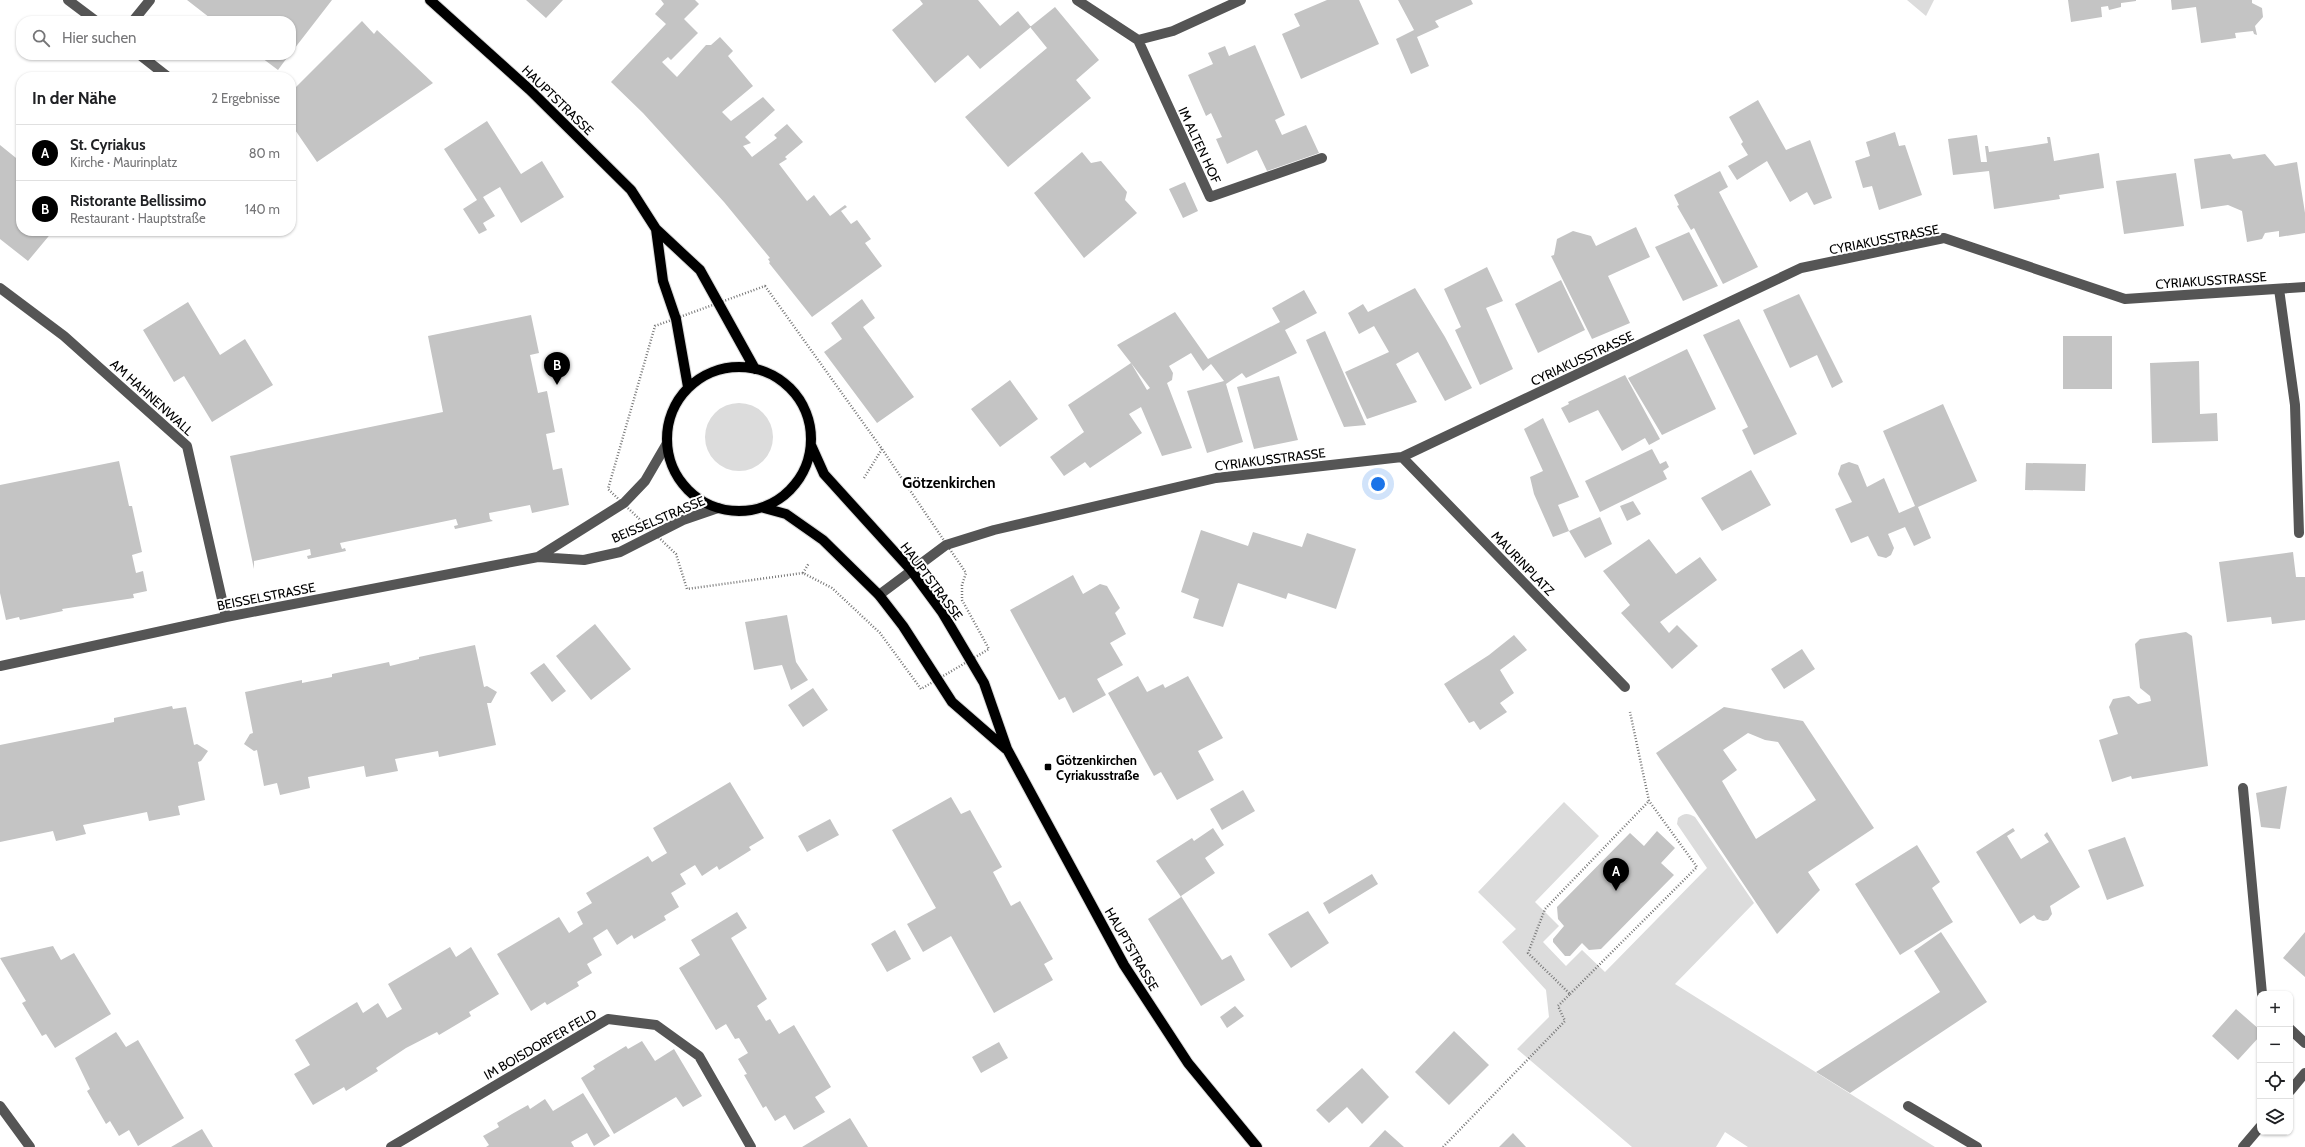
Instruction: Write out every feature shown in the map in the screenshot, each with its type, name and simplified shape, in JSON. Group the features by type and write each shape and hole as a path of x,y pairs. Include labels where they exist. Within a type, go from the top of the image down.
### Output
{"main road":[{"name":"HAUPTSTRASSE","path":"430,0 530,90 631,190 656,229 700,270 755,369"},
{"name":"HAUPTSTRASSE","path":"656,229 663,281 676,319 688,387"},
{"name":"HAUPTSTRASSE","path":"740,366 755,369 774,376 790,388 803,405 810,424 811,445 809,459 796,484 776,502 764,508 733,512 718,508 692,495 682,485 674,473 666,445 668,424 675,404 688,387 699,378 726,368 740,366"},
{"name":"HAUPTSTRASSE","path":"811,445 824,474 911,570 942,612 984,683 1007,749 1124,965 1168,1035 1192,1069 1257,1147"},
{"name":"HAUPTSTRASSE","path":"764,508 786,514 823,540 879,595 903,626 952,702 1007,749"}],"street":[{"path":"68,0 89,16"},
{"path":"137,16 150,0"},
{"path":"1077,0 1138,40 1173,31 1241,0"},
{"name":"IM ALTEN HOF","path":"1138,40 1210,197 1322,158"},
{"path":"146,60 162,72"},
{"name":"CYRIAKUSSTRASSE","path":"879,595 946,545 994,530 1216,478 1402,457 1801,268 1944,238 2125,298 2305,287"},
{"name":"AM HAHNENWALL","path":"0,288 64,336 187,446 226,617"},
{"path":"2279,289 2295,405 2299,532"},
{"name":"BEISSELSTRASSE","path":"538,557 624,504 645,481 666,445"},
{"name":"MAURINPLATZ","path":"1402,457 1625,687"},
{"name":"BEISSELSTRASSE","path":"0,666 226,617 538,557 584,560 620,552 683,520 718,508"},
{"path":"2243,788 2262,991"},
{"name":"IM BOISDORFER FELD","path":"391,1147 608,1019 656,1025 699,1056 751,1147"},
{"path":"2293,1032 2305,1043"},
{"path":"2293,1088 2305,1074"},
{"path":"0,1106 30,1147"},
{"path":"1908,1106 1977,1147"},
{"path":"2243,1147 2257,1131"}],"path":[{"path":"765,286 882,449 966,573 962,585 962,600 989,649"},
{"path":"608,488 655,326"},
{"path":"687,589 803,573 832,588 880,633 921,689"},
{"path":"1443,1147 1565,1021 1558,1006 1697,867 1649,801 1625,687"},
{"path":"1570,994 1528,953 1544,909 1649,801"}],"shaded area":[{"path":"1907,0 1934,0 1926,16"},
{"path":"739,403 752,406 763,413 770,424 773,437 770,450 763,461 752,468 739,471 726,468 715,461 708,450 705,437 708,424 715,413 726,406"},
{"path":"1564,802 1599,836 1535,902 1559,926 1543,942 1566,966 1582,950 1605,972 1707,868 1677,824 1678,818 1682,815 1688,814 1693,816 1754,903 1675,984 1935,1147 1748,1147 1725,1132 1716,1147 1632,1147 1517,1049 1549,1017 1546,990 1502,942 1516,929 1478,892"}],"building":[{"path":"187,0 332,0 296,47 296,16 208,16"},
{"path":"526,0 563,0 546,18"},
{"path":"661,0 695,0 699,4 684,19 698,33 671,60 668,57 662,62 677,77 706,45 711,45 720,37 733,51 728,56 753,86 722,112 731,121 763,97 775,110 745,137 751,143 743,146 752,157 777,138 774,135 787,124 803,142 785,157 787,159 779,164 807,201 814,195 830,216 845,205 847,207 841,211 851,224 857,220 871,239 865,243 882,266 812,317 769,263 770,262 768,259 770,258 724,202 643,113 611,82 666,24 655,14 664,4"},
{"path":"920,0 978,0 1000,26 1018,11 1031,27 980,69 968,55 935,83 892,30 923,4"},
{"path":"1327,0 1359,0 1379,44 1301,79 1282,34 1300,26 1294,14"},
{"path":"1398,0 1471,0 1473,4 1435,21 1439,27 1417,37 1429,66 1411,74 1396,39 1414,30"},
{"path":"2068,0 2136,1 2121,3 2121,7 2109,10 2108,6 2101,7 2102,17 2071,22"},
{"path":"2171,0 2252,0 2252,3 2262,8 2263,17 2255,26 2257,35 2254,34 2253,31 2235,33 2236,38 2201,43 2196,7 2172,10"},
{"path":"1055,7 1099,60 1076,80 1091,98 1008,167 965,117 1047,48 1030,27"},
{"path":"362,21 374,34 377,30 433,83 317,162 296,131 296,87"},
{"path":"1255,45 1285,115 1275,120 1282,135 1306,125 1319,153 1267,171 1257,150 1227,164 1216,139 1222,137 1211,113 1206,116 1188,75 1213,64 1208,53 1225,46 1229,56"},
{"path":"265,60 285,60 278,70"},
{"path":"1758,100 1786,150 1810,140 1832,198 1814,205 1807,192 1790,202 1767,161 1737,180 1728,166 1748,155 1741,144 1743,142 1729,117"},
{"path":"487,121 521,174 542,161 564,197 521,223 500,187 483,197 495,216 483,223 487,230 479,234 463,209 477,200 444,149"},
{"path":"1895,132 1899,146 1905,145 1922,195 1879,210 1872,186 1863,188 1855,161 1870,156 1866,142"},
{"path":"1977,135 1981,162 1987,162 1985,146 1988,146 1989,152 2048,143 2047,137 2050,137 2054,161 2099,153 2104,188 2059,195 2060,199 1994,209 1989,171 1953,175 1948,139"},
{"path":"0,145 16,158 16,236 49,236 28,261 0,239"},
{"path":"1082,152 1091,163 1101,161 1127,192 1125,200 1137,213 1084,258 1034,193"},
{"path":"2230,154 2233,159 2265,154 2275,166 2297,162 2305,213 2305,233 2279,237 2279,231 2265,233 2262,239 2247,242 2242,211 2228,205 2201,209 2194,159"},
{"path":"1720,171 1728,187 1719,192 1758,267 1723,284 1694,228 1691,230 1677,206 1679,205 1674,195"},
{"path":"2176,173 2184,226 2124,234 2116,181"},
{"path":"1185,182 1198,211 1183,218 1169,189"},
{"path":"1636,227 1650,257 1608,276 1630,323 1592,339 1551,256 1554,255 1557,239 1573,231 1591,236 1596,246"},
{"path":"1689,232 1718,286 1683,301 1655,247"},
{"path":"1487,267 1503,301 1486,308 1513,369 1480,385 1455,330 1461,327 1444,289"},
{"path":"1561,280 1585,330 1538,353 1515,304"},
{"path":"1415,288 1445,337 1472,388 1445,401 1418,352 1396,364 1417,402 1367,419 1345,372 1389,352 1374,326 1359,334 1348,313 1363,304 1368,312"},
{"path":"1304,290 1317,313 1285,330 1297,353 1246,378 1242,373 1226,384 1243,442 1207,453 1187,391 1224,381 1211,364 1203,371 1191,353 1169,366 1173,373 1172,380 1167,383 1192,448 1162,456 1141,407 1129,414 1142,433 1090,468 1085,462 1064,476 1050,457 1084,432 1068,405 1131,363 1117,345 1175,312 1208,359 1280,322 1272,308","holes":["1131,363 1150,388 1147,390"]},
{"path":"1799,294 1843,382 1832,388 1817,355 1790,368 1763,310"},
{"path":"862,299 875,318 863,327 914,397 877,423 824,352 842,339 831,323"},
{"path":"188,302 220,355 245,339 273,385 212,422 184,376 174,382 143,330"},
{"path":"531,315 539,353 530,355 538,393 547,391 555,432 546,434 553,470 562,468 569,505 532,513 530,505 489,513 490,519 493,521 455,529 454,526 458,525 456,519 340,543 342,549 345,548 346,551 308,559 307,556 311,555 310,549 254,561 254,569 230,456 443,412 428,336"},
{"path":"1739,319 1797,434 1754,455 1742,430 1748,427 1703,335"},
{"path":"1325,331 1366,425 1344,427 1306,340"},
{"path":"2063,336 2112,336 2112,389 2063,389"},
{"path":"1687,349 1716,409 1662,435 1628,378"},
{"path":"2199,361 2200,414 2217,413 2218,441 2152,443 2150,363"},
{"path":"1625,375 1660,439 1649,445 1645,438 1622,451 1598,410 1569,423 1561,408 1569,404 1568,402"},
{"path":"1279,376 1298,440 1254,449 1237,387"},
{"path":"1010,380 1038,419 1000,447 971,409"},
{"path":"1943,404 1977,481 1918,507 1931,538 1914,546 1905,527 1888,534 1894,548 1891,555 1886,558 1878,556 1868,536 1851,543 1835,509 1852,502 1838,474 1841,465 1849,462 1858,465 1867,487 1884,478 1899,513 1915,506 1883,431"},
{"path":"1543,418 1579,497 1558,505 1569,531 1553,537 1534,494 1530,477 1543,471 1524,429"},
{"path":"1652,449 1660,464 1666,461 1669,467 1663,471 1667,479 1600,512 1585,481"},
{"path":"119,461 129,506 132,506 142,552 132,555 136,573 143,571 147,591 133,594 134,598 62,609 63,611 20,620 19,617 6,620 0,593 0,485"},
{"path":"2026,463 2086,464 2085,491 2025,490"},
{"path":"1751,470 1771,505 1722,531 1701,498"},
{"path":"1633,501 1641,514 1627,521 1620,506"},
{"path":"1600,517 1612,544 1585,558 1569,531"},
{"path":"1201,530 1248,546 1253,532 1302,547 1307,533 1356,549 1336,609 1288,593 1286,599 1238,583 1223,627 1193,618 1199,599 1181,592"},
{"path":"1649,539 1676,574 1700,557 1717,580 1660,622 1669,633 1677,625 1698,646 1672,669 1621,613 1630,605 1603,571"},
{"path":"2293,552 2296,577 2305,577 2305,620 2272,624 2271,617 2227,622 2219,562"},
{"path":"1073,575 1083,594 1100,584 1107,586 1120,608 1115,613 1126,634 1110,643 1123,665 1097,679 1106,695 1073,713 1065,697 1059,700 1010,610"},
{"path":"787,615 796,662 808,680 791,690 782,665 754,670 745,622"},
{"path":"595,624 631,669 591,700 556,656"},
{"path":"2186,632 2192,636 2208,766 2132,779 2131,776 2112,782 2099,740 2118,734 2109,707 2113,699 2129,696 2138,704 2151,701 2150,696 2140,688 2135,644 2140,639"},
{"path":"1514,635 1527,650 1500,670 1514,693 1500,703 1507,712 1480,730 1474,721 1469,723 1444,684 1489,655"},
{"path":"475,645 484,687 487,686 497,692 491,703 487,703 496,745 439,757 438,751 395,759 398,771 366,777 364,766 308,777 310,788 280,795 277,783 264,786 257,750 254,751 244,744 250,734 253,733 245,692 302,680 302,683 332,677 332,674 389,662 390,666 419,659 419,657"},
{"path":"1802,649 1815,669 1784,689 1771,669"},
{"path":"544,663 566,691 552,702 530,673"},
{"path":"1138,676 1147,692 1163,684 1165,688 1188,676 1223,738 1198,751 1214,780 1177,800 1161,772 1154,776 1108,693"},
{"path":"813,688 828,710 803,727 788,705"},
{"path":"172,706 173,709 186,707 194,745 197,744 208,751 201,761 198,762 205,800 178,806 180,815 149,821 147,812 83,825 86,834 56,841 53,831 0,842 0,745 114,722 114,718"},
{"path":"1724,707 1803,721 1874,828 1808,872 1820,890 1777,934 1656,753","holes":["1748,733 1765,740 1778,742 1816,800 1756,839 1722,781 1737,770 1723,750"]},
{"path":"730,782 764,838 749,847 751,850 719,870 717,866 702,876 695,865 680,874 686,884 671,893 679,907 664,916 666,920 634,939 632,935 617,945 607,929 593,938 602,955 587,964 592,973 577,982 579,986 547,1005 545,1002 531,1011 497,954 559,917 569,933 583,924 577,912 592,903 586,893 648,856 652,862 667,853 653,828"},
{"path":"2287,786 2280,829 2261,827 2256,793"},
{"path":"1243,790 1255,811 1222,830 1210,809"},
{"path":"951,797 961,814 970,810 1002,867 993,872 1011,906 1020,901 1053,959 1044,964 1053,980 994,1013 951,936 923,952 907,924 936,908 892,830"},
{"path":"830,819 839,835 807,852 798,836"},
{"path":"1213,828 1224,845 1205,858 1215,873 1181,896 1222,960 1231,955 1245,980 1201,1006 1148,919 1181,897 1156,861 1192,838 1194,841"},
{"path":"2013,828 2015,831 2007,836 2021,859 2049,842 2044,835 2047,832 2080,887 2050,906 2052,914 2048,920 2043,921 2037,919 2034,915 2020,924 1976,852"},
{"path":"1657,831 1675,848 1661,863 1674,875 1601,949 1589,950 1582,943 1570,956 1565,956 1553,942 1553,939 1564,926 1558,919 1557,907 1630,833 1644,846"},
{"path":"2125,837 2144,886 2107,900 2088,850"},
{"path":"1917,845 1940,882 1932,888 1953,922 1900,955 1855,884"},
{"path":"1372,874 1378,884 1329,914 1323,903"},
{"path":"1308,911 1329,943 1291,968 1268,934"},
{"path":"737,912 747,928 731,938 767,999 757,1006 766,1021 770,1019 779,1034 794,1025 831,1087 815,1097 825,1112 794,1130 785,1115 775,1121 766,1106 763,1108 744,1075 747,1074 738,1059 748,1053 739,1038 735,1039 726,1024 716,1030 679,968 700,955 691,940"},
{"path":"895,930 911,959 887,972 871,944"},
{"path":"1941,932 1987,1002 1850,1093 1816,1072 1940,992 1914,951"},
{"path":"2305,932 2305,977 2283,958"},
{"path":"53,946 61,960 74,953 111,1014 55,1048 46,1034 42,1036 22,1003 26,1001 0,958"},
{"path":"450,947 456,957 471,947 499,994 469,1012 471,1016 439,1035 437,1032 406,1048 376,1068 378,1071 346,1091 344,1087 313,1105 294,1074 310,1065 295,1040 357,1002 363,1013 378,1003 387,1018 402,1009 388,984"},
{"path":"1235,1006 1244,1016 1227,1028 1220,1017"},
{"path":"2236,1009 2257,1027 2257,1039 2238,1060 2212,1036"},
{"path":"1454,1031 1489,1065 1449,1105 1415,1072"},
{"path":"116,1032 126,1047 138,1040 184,1118 138,1146 129,1130 119,1136 110,1121 106,1124 87,1091 90,1089 75,1058"},
{"path":"642,1041 655,1061 674,1049 702,1096 683,1107 676,1097 614,1134 581,1078 595,1069 593,1066 626,1046 628,1049"},
{"path":"999,1042 1008,1058 981,1073 972,1057"},
{"path":"1362,1068 1389,1097 1362,1124 1347,1107 1329,1123 1316,1110"},
{"path":"583,1093 610,1136 594,1146 587,1133 571,1142 574,1147 486,1147 489,1145 483,1136 499,1127 497,1123 528,1105 530,1109 545,1099 553,1111"},
{"path":"850,1118 868,1147 802,1147"},
{"path":"202,1129 213,1147 171,1147"},
{"path":"1385,1130 1404,1147 1369,1147"},
{"path":"1513,1133 1526,1147 1499,1147"}],"place":[{"name":"Ristorante Bellissimo","path":"557,385"},
{"name":"Götzenkirchen Cyriakusstraße","path":"1048,767"},
{"name":"St. Cyriakus","path":"1616,891"}],"district":[{"name":"Götzenkirchen","path":"949,483"}]}
